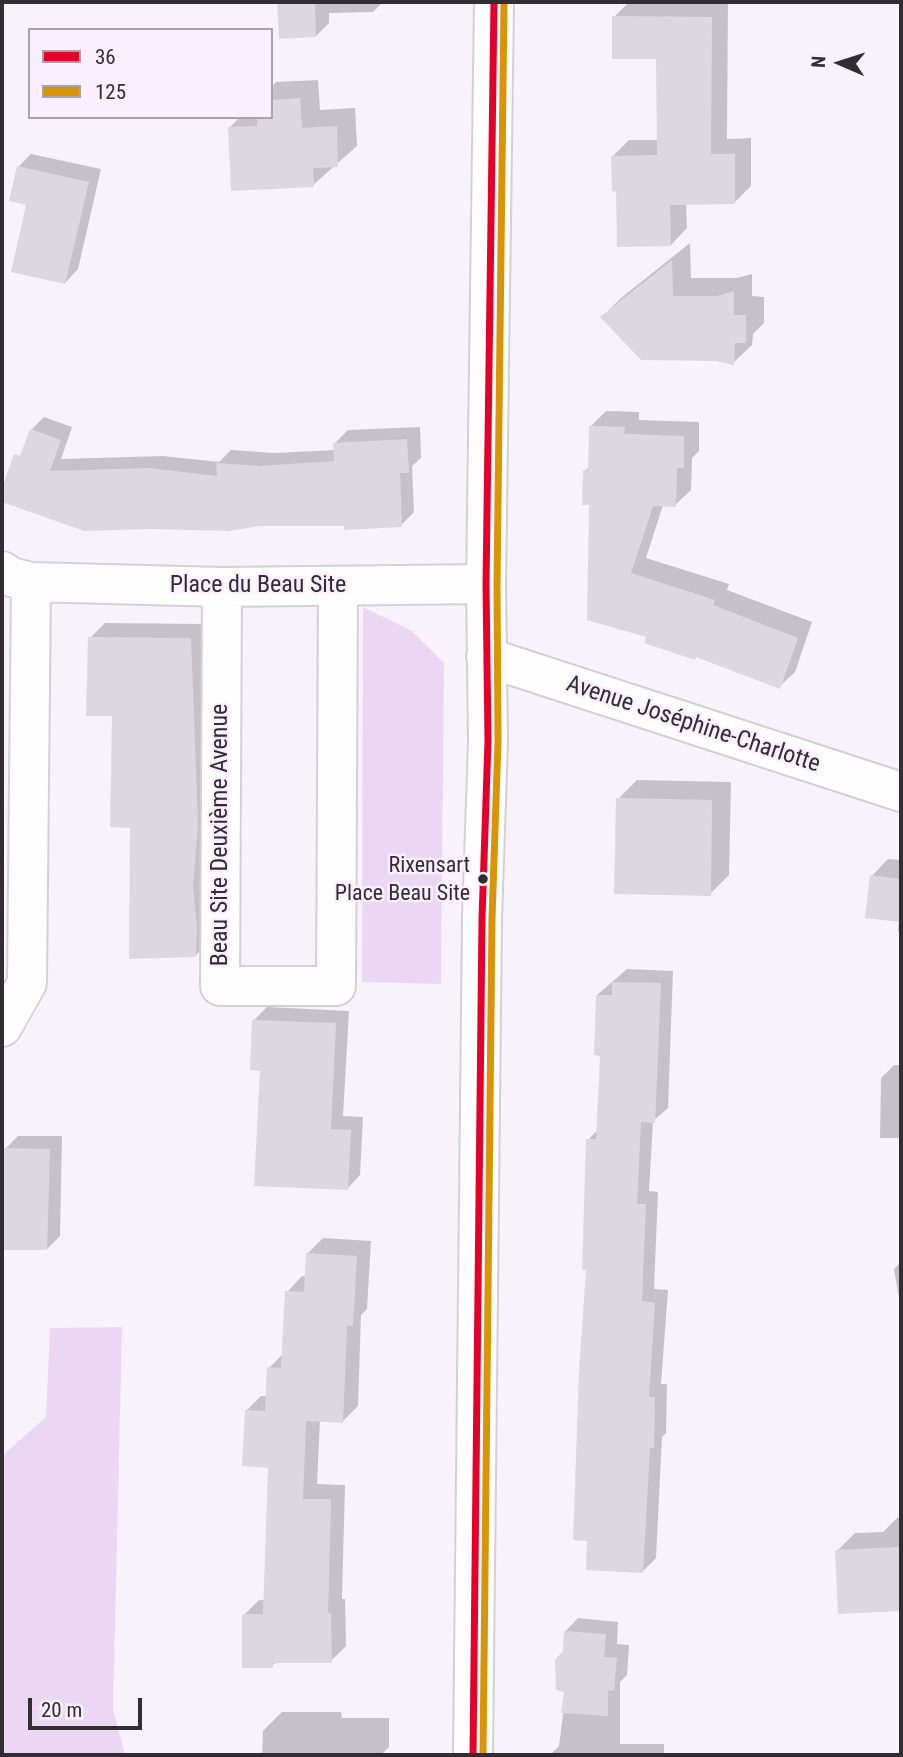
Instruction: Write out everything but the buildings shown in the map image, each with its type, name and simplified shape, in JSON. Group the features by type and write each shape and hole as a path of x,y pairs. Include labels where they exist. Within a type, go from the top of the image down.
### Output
{"street":[{"path":"473,1755 482,919 488,741 486,584 494,2"},
{"path":"2,1027 27,983 16,577"},
{"name":"Place du Beau Site","path":"16,577 222,587 486,584"},
{"name":"Beau Site Deuxième Avenue","path":"222,587 220,986 336,986 338,586"},
{"name":"Avenue Joséphine-Charlotte","path":"486,657 901,792"}],"shaded area":[{"path":"363,607 412,631 444,663 441,984 362,982"},
{"path":"122,1327 113,1709 125,1755 2,1755 2,1456 46,1417 50,1328"}],"transit line":[{"name":"36","path":"473,1755 482,919 488,741 486,584 494,2"},
{"name":"125","path":"483,1755 492,919 498,741 497,584 504,2"}],"place":[{"name":"Rixensart Place Beau Site","path":"483,879"}]}
